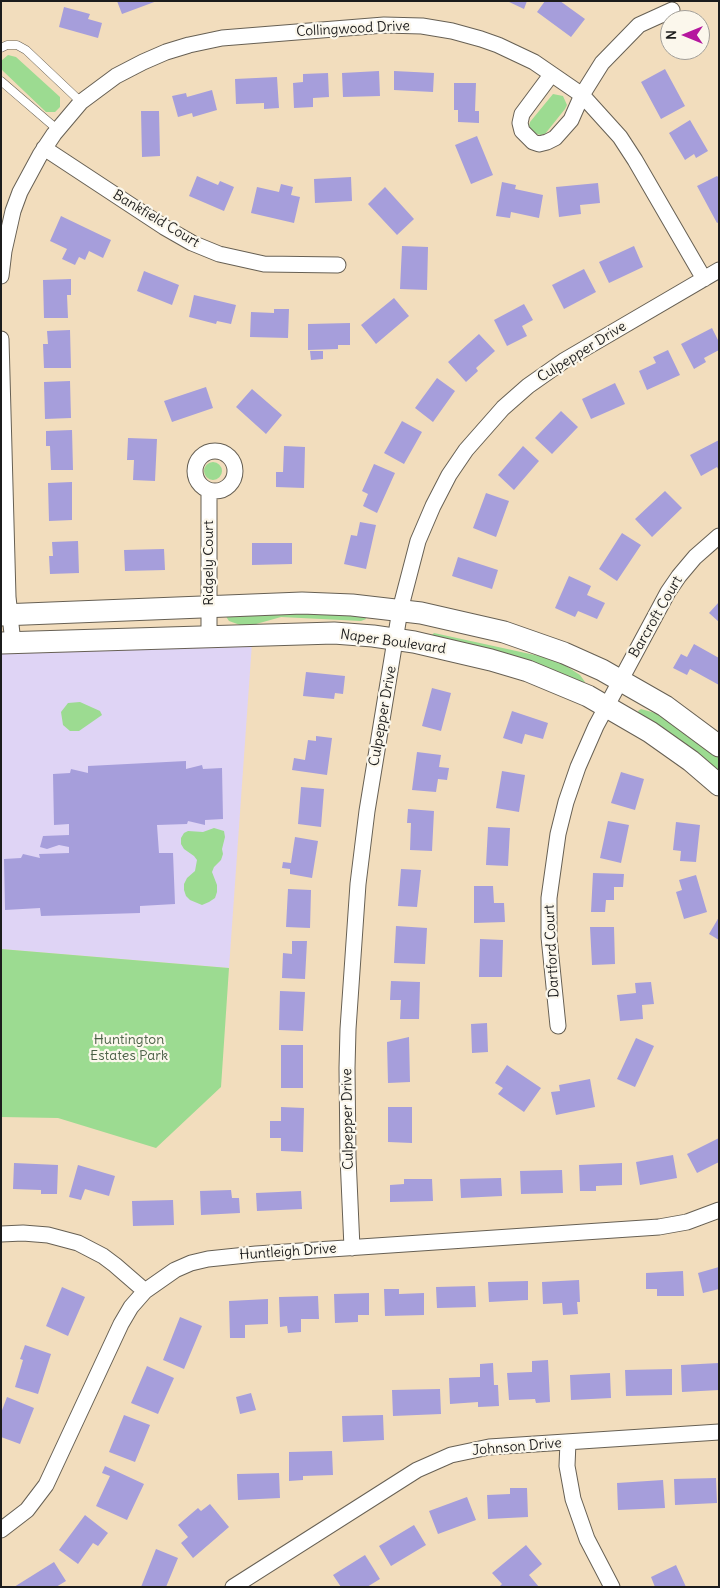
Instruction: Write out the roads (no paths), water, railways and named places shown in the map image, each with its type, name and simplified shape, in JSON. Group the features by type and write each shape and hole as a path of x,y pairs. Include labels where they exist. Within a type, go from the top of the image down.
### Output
{"main road":[{"path":"5,614 302,603 352,605 448,618 504,632 564,653 602,670 665,706 719,746"},
{"name":"Naper Boulevard","path":"7,643 334,633 396,639 445,648 491,660 563,685 607,706 678,752 719,785"}],"street":[{"path":"551,75 522,114 520,123 522,131 527,138 539,144 555,138 570,120 582,95 602,63 639,25 660,15"},
{"name":"Collingwood Drive","path":"1,276 4,250 13,210 30,171 44,148 81,102 116,76 144,62 188,45 222,38 384,25 422,26 452,31 498,45 534,62 582,95 620,137 636,160 704,279"},
{"name":"Bankfield Court","path":"44,148 164,227 201,247 219,254 264,264 338,265"},
{"name":"Culpepper Drive","path":"352,1248 347,1068 353,939 367,811 400,610 418,541 449,475 485,426 503,408 549,370 719,270"},
{"path":"1,339 7,643"},
{"name":"Ridgely Court","path":"209,490 209,636"},
{"name":"Barcroft Court","path":"607,706 678,576 696,556 719,536"},
{"name":"Dartford Court","path":"558,1026 549,937 553,863 566,802 578,767 607,706"},
{"name":"Huntleigh Drive","path":"1,1530 27,1510 46,1485 121,1324 132,1307 145,1291 175,1270 191,1263 208,1259 660,1228 687,1222 719,1210"},
{"path":"1,1234 48,1235 78,1243 115,1265 145,1291"},
{"name":"Johnson Drive","path":"233,1587 408,1475 434,1461 475,1449 719,1432"},
{"path":"568,1442 567,1466 573,1499 587,1539 612,1587"}],"lane":[{"path":"1,48 17,44 26,50 81,102"},
{"path":"1,81 58,130"}],"park label":[{"name":"Huntington Estates Park","path":"129,1048"}]}
